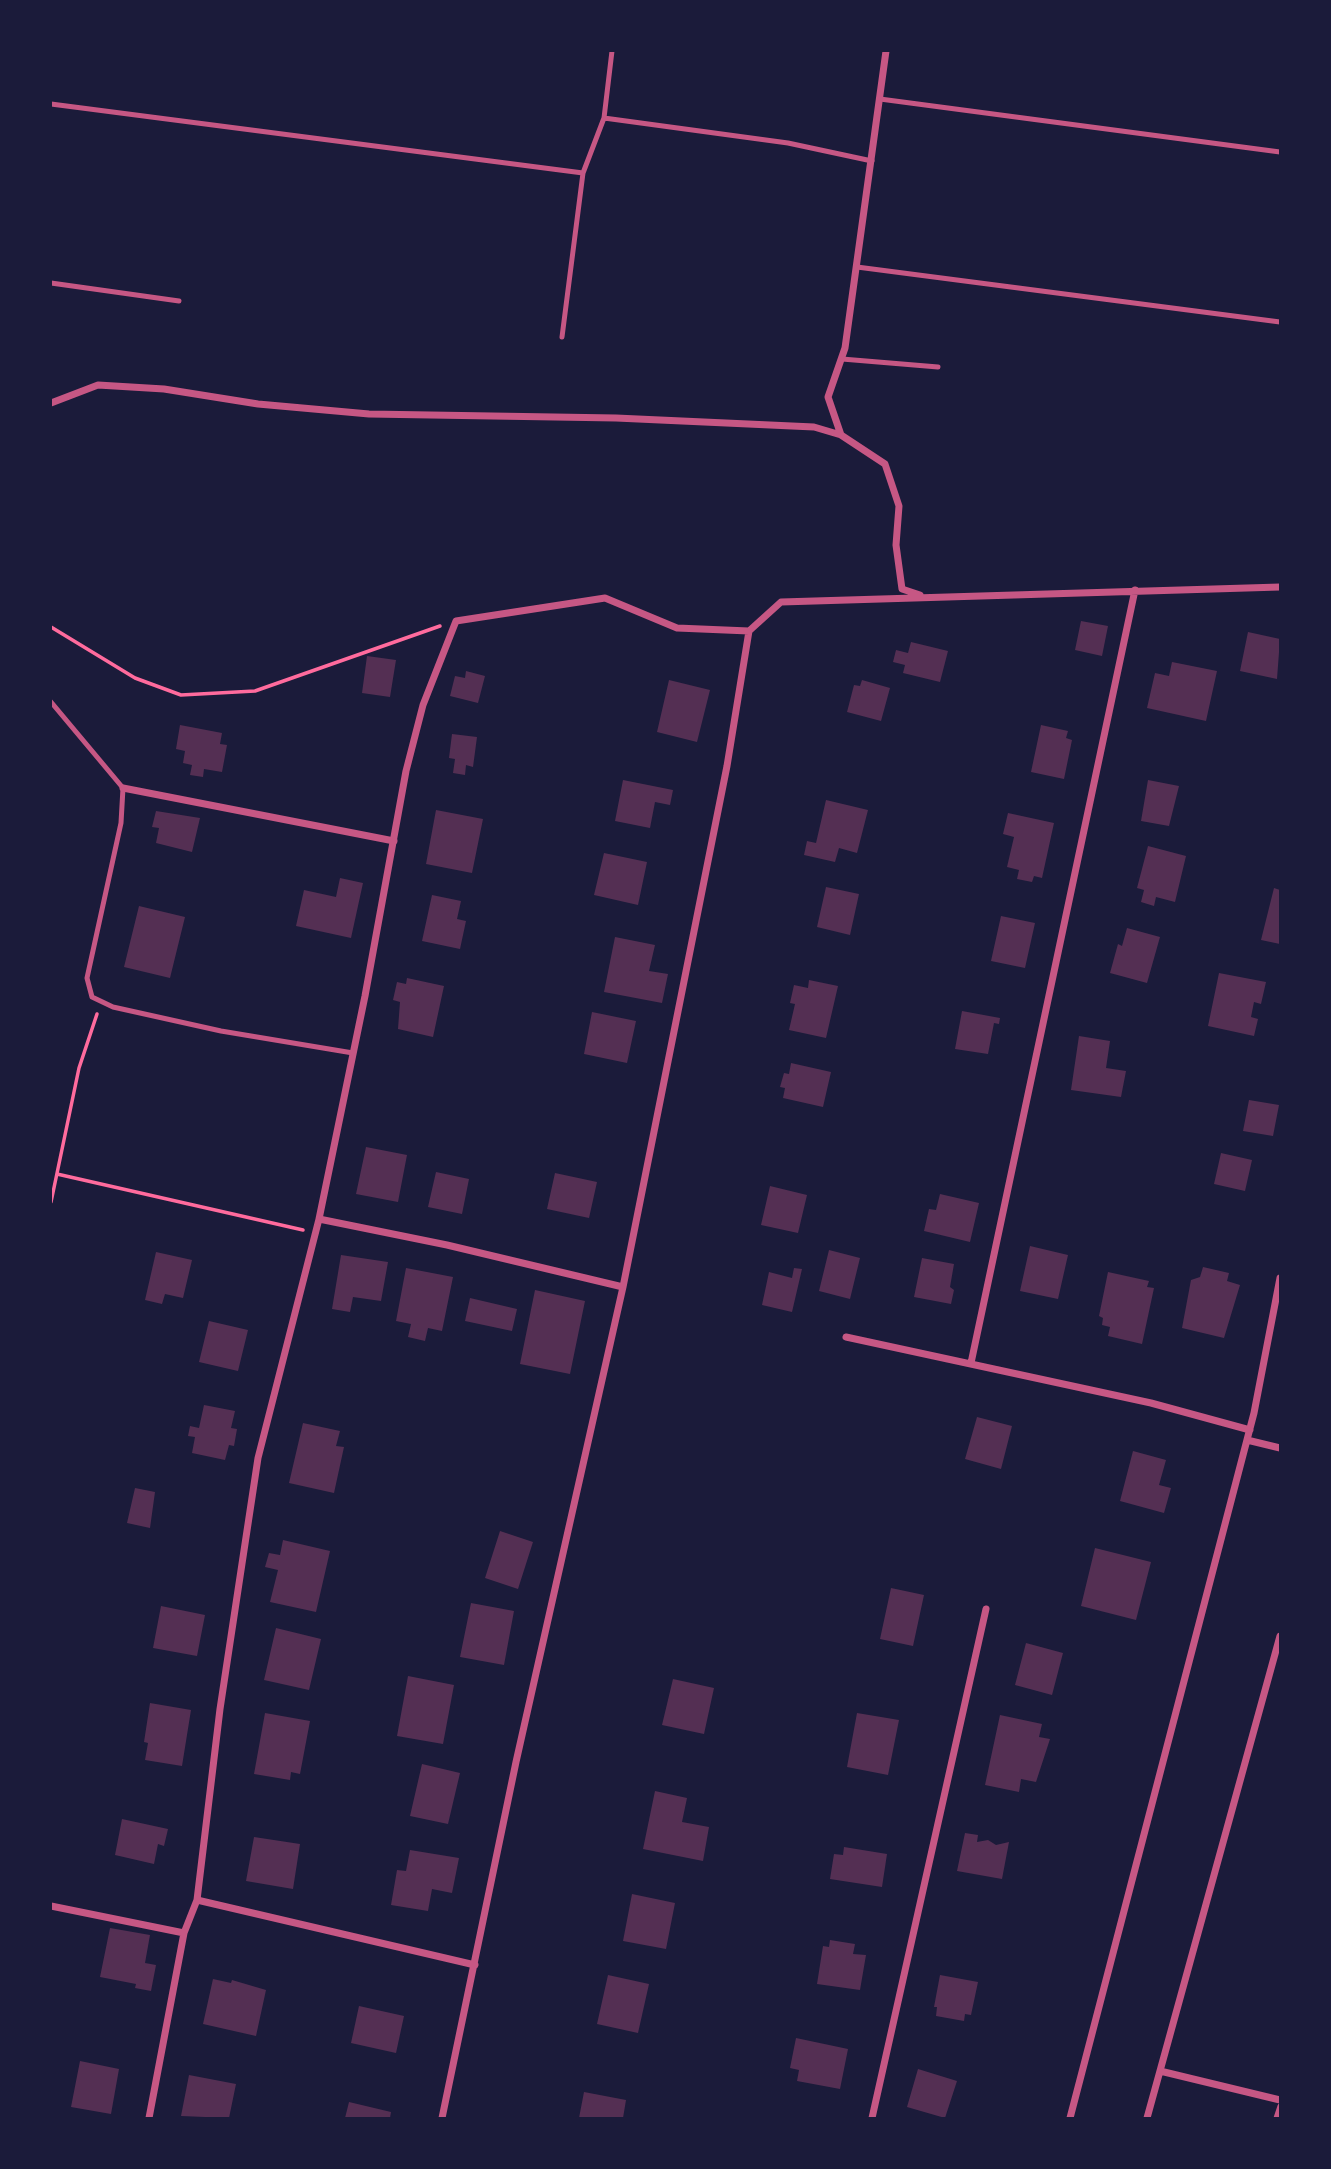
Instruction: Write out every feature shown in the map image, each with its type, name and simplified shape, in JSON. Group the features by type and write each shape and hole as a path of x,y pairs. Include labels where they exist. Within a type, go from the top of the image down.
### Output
{"street":[{"path":"841,435 828,397 842,359 886,51"},
{"path":"51,403 98,385 164,389 258,404 369,414 814,427 841,435 885,464 900,506 896,545 902,589 926,597"},
{"path":"442,2118 516,1762 623,1287 724,780 749,631 781,602 1280,587"},
{"path":"971,1363 1135,590"},
{"path":"149,2118 184,1933 197,1900 220,1709 258,1458 316,1233 406,771 424,705 456,621 605,598 677,628 749,631"},
{"path":"123,788 394,841"},
{"path":"319,1219 447,1245 623,1287"},
{"path":"1070,2118 1250,1430 1280,1278"},
{"path":"846,1337 1151,1403 1250,1430"},
{"path":"1247,1440 1280,1448"},
{"path":"872,2118 986,1609"},
{"path":"1147,2118 1280,1636"},
{"path":"197,1900 475,1965"},
{"path":"51,1906 184,1933"},
{"path":"1160,2071 1280,2100"}],"lane":[{"path":"562,337 583,173 604,118 612,51"},
{"path":"880,99 1280,152"},
{"path":"51,104 583,173"},
{"path":"604,118 788,143 872,161"},
{"path":"857,267 1280,323"},
{"path":"51,283 179,301"},
{"path":"842,359 938,367"},
{"path":"51,702 123,788 121,823 87,978 90,993 101,1002 221,1031 353,1053"},
{"path":"1276,2118 1280,2106"}],"path":[{"path":"51,627 135,678 181,695 255,691 456,621"},
{"path":"51,1202 79,1068 101,1002"},
{"path":"57,1174 316,1233"}],"building":[{"path":"1081,621 1108,626 1102,656 1075,650"},
{"path":"1248,632 1280,639 1277,679 1240,671"},
{"path":"911,642 948,651 940,682 903,673 905,665 893,662 896,650 908,653"},
{"path":"367,656 396,660 390,697 362,693"},
{"path":"1172,662 1217,671 1206,721 1147,708 1155,673 1169,676"},
{"path":"466,671 485,676 478,703 450,696 455,676 465,678"},
{"path":"669,680 710,690 697,742 657,732"},
{"path":"862,680 890,688 881,721 847,712 854,685 860,686"},
{"path":"180,725 222,733 220,744 227,745 222,772 204,769 203,777 190,775 192,765 183,763 185,751 176,749"},
{"path":"1041,725 1068,731 1066,738 1072,740 1064,779 1031,772"},
{"path":"452,734 477,737 473,767 466,765 465,775 453,773 455,759 449,758"},
{"path":"623,780 673,790 670,805 655,802 650,828 615,821"},
{"path":"1148,780 1179,786 1169,826 1141,821"},
{"path":"826,800 868,810 857,853 839,848 835,862 804,855 807,841 816,843"},
{"path":"436,810 483,819 472,873 426,864"},
{"path":"156,811 200,818 192,852 156,843 159,828 152,827"},
{"path":"1008,813 1054,823 1042,878 1034,876 1032,882 1017,879 1019,870 1007,867 1014,837 1003,834"},
{"path":"1148,846 1186,856 1175,902 1156,897 1154,906 1141,902 1144,890 1137,888"},
{"path":"604,853 647,862 638,905 594,895"},
{"path":"340,878 363,883 351,938 296,926 304,890 336,897"},
{"path":"826,887 859,894 850,935 817,927"},
{"path":"1274,888 1280,890 1280,944 1261,940"},
{"path":"432,895 461,901 457,919 466,921 460,949 422,941"},
{"path":"139,906 185,917 170,978 124,967"},
{"path":"1001,916 1035,923 1025,968 991,961"},
{"path":"1127,928 1160,937 1147,983 1110,973 1118,944 1122,946"},
{"path":"615,937 655,945 649,971 668,974 662,1003 604,992"},
{"path":"1219,973 1266,982 1261,1004 1254,1002 1251,1017 1258,1019 1254,1036 1208,1026"},
{"path":"407,978 444,986 433,1037 398,1029 400,1002 393,1000 397,982 406,984"},
{"path":"809,980 838,986 826,1038 789,1030 795,1004 790,1003 794,985 808,988"},
{"path":"962,1011 1000,1018 999,1024 994,1023 988,1054 955,1049"},
{"path":"592,1012 636,1021 627,1063 584,1054"},
{"path":"1079,1036 1110,1041 1106,1068 1126,1071 1121,1097 1071,1090"},
{"path":"791,1063 831,1072 823,1107 783,1098 785,1088 780,1087 784,1073 789,1074"},
{"path":"1249,1100 1279,1105 1273,1136 1243,1131"},
{"path":"366,1147 407,1155 398,1202 356,1194"},
{"path":"1221,1153 1252,1160 1245,1191 1214,1184"},
{"path":"436,1172 469,1179 462,1214 428,1207"},
{"path":"555,1173 597,1182 589,1218 547,1209"},
{"path":"770,1186 807,1195 798,1233 761,1225"},
{"path":"940,1194 979,1203 970,1242 924,1231 929,1209 936,1210"},
{"path":"1030,1246 1068,1255 1058,1299 1020,1291"},
{"path":"829,1250 860,1258 850,1299 819,1291"},
{"path":"156,1252 192,1260 183,1298 165,1294 162,1304 145,1300"},
{"path":"341,1255 388,1262 381,1301 353,1297 350,1312 332,1309"},
{"path":"922,1258 954,1264 950,1287 954,1290 951,1304 914,1297"},
{"path":"1203,1267 1229,1273 1227,1281 1240,1285 1224,1338 1182,1328 1191,1280 1200,1277"},
{"path":"406,1268 453,1277 442,1331 428,1328 425,1341 408,1337 411,1324 396,1321"},
{"path":"794,1268 802,1269 792,1312 762,1305 769,1272 792,1278"},
{"path":"1108,1272 1149,1281 1147,1287 1154,1288 1142,1344 1108,1336 1110,1327 1102,1325 1103,1318 1099,1316"},
{"path":"535,1290 585,1301 570,1374 520,1364"},
{"path":"470,1298 517,1309 512,1331 465,1321"},
{"path":"209,1321 248,1330 238,1371 199,1362"},
{"path":"204,1405 235,1411 231,1428 237,1429 234,1446 229,1445 225,1460 192,1453 195,1437 188,1436 190,1426 199,1428"},
{"path":"977,1417 1012,1426 1001,1469 965,1459"},
{"path":"303,1423 340,1431 336,1446 344,1447 334,1493 289,1483"},
{"path":"1133,1451 1166,1460 1159,1485 1171,1488 1164,1513 1120,1501"},
{"path":"135,1488 155,1492 150,1528 127,1523"},
{"path":"500,1531 533,1542 518,1589 485,1578"},
{"path":"283,1540 330,1551 316,1612 270,1602 278,1570 265,1567 269,1553 280,1555"},
{"path":"1095,1548 1151,1562 1136,1620 1081,1606"},
{"path":"891,1588 924,1595 913,1646 880,1639"},
{"path":"471,1603 514,1611 504,1665 460,1657"},
{"path":"161,1606 205,1615 197,1656 153,1648"},
{"path":"276,1628 321,1639 309,1690 264,1680"},
{"path":"1026,1643 1063,1653 1052,1695 1015,1685"},
{"path":"408,1676 454,1685 443,1744 397,1736"},
{"path":"673,1679 714,1688 704,1734 662,1725"},
{"path":"150,1703 191,1710 182,1766 145,1760 148,1743 144,1742"},
{"path":"265,1713 310,1721 300,1774 291,1772 290,1780 254,1774"},
{"path":"857,1713 899,1720 888,1775 847,1767"},
{"path":"1000,1715 1042,1724 1039,1737 1050,1739 1036,1782 1021,1779 1019,1792 985,1785"},
{"path":"422,1764 460,1773 448,1824 410,1816"},
{"path":"655,1791 687,1798 682,1822 709,1827 703,1861 643,1849"},
{"path":"122,1819 168,1829 164,1846 158,1844 154,1864 115,1855"},
{"path":"965,1833 978,1835 977,1842 988,1840 996,1845 1009,1842 1002,1879 957,1871"},
{"path":"254,1837 300,1844 293,1889 246,1881"},
{"path":"844,1847 887,1854 882,1887 830,1879 834,1854 843,1855"},
{"path":"410,1850 459,1858 452,1893 432,1889 428,1911 391,1905 397,1870 406,1871"},
{"path":"632,1894 675,1903 666,1949 623,1941"},
{"path":"110,1928 150,1935 145,1963 156,1965 151,1991 135,1988 136,1984 100,1977"},
{"path":"830,1940 855,1944 853,1954 866,1955 860,1990 817,1984 823,1946 829,1947"},
{"path":"608,1975 649,1984 638,2033 597,2024"},
{"path":"940,1975 978,1982 971,2015 965,2014 964,2021 936,2016 937,2007 934,2007"},
{"path":"213,1979 231,1983 232,1980 266,1990 256,2036 203,2024"},
{"path":"359,2006 404,2016 396,2053 351,2043"},
{"path":"796,2038 848,2049 840,2089 797,2081 799,2070 790,2068"},
{"path":"80,2061 119,2069 111,2114 71,2107"},
{"path":"918,2069 957,2081 945,2118 907,2107"},
{"path":"189,2075 236,2084 229,2118 181,2116"},
{"path":"584,2092 626,2100 623,2118 579,2118"},
{"path":"349,2102 391,2112 390,2118 345,2118"}]}
